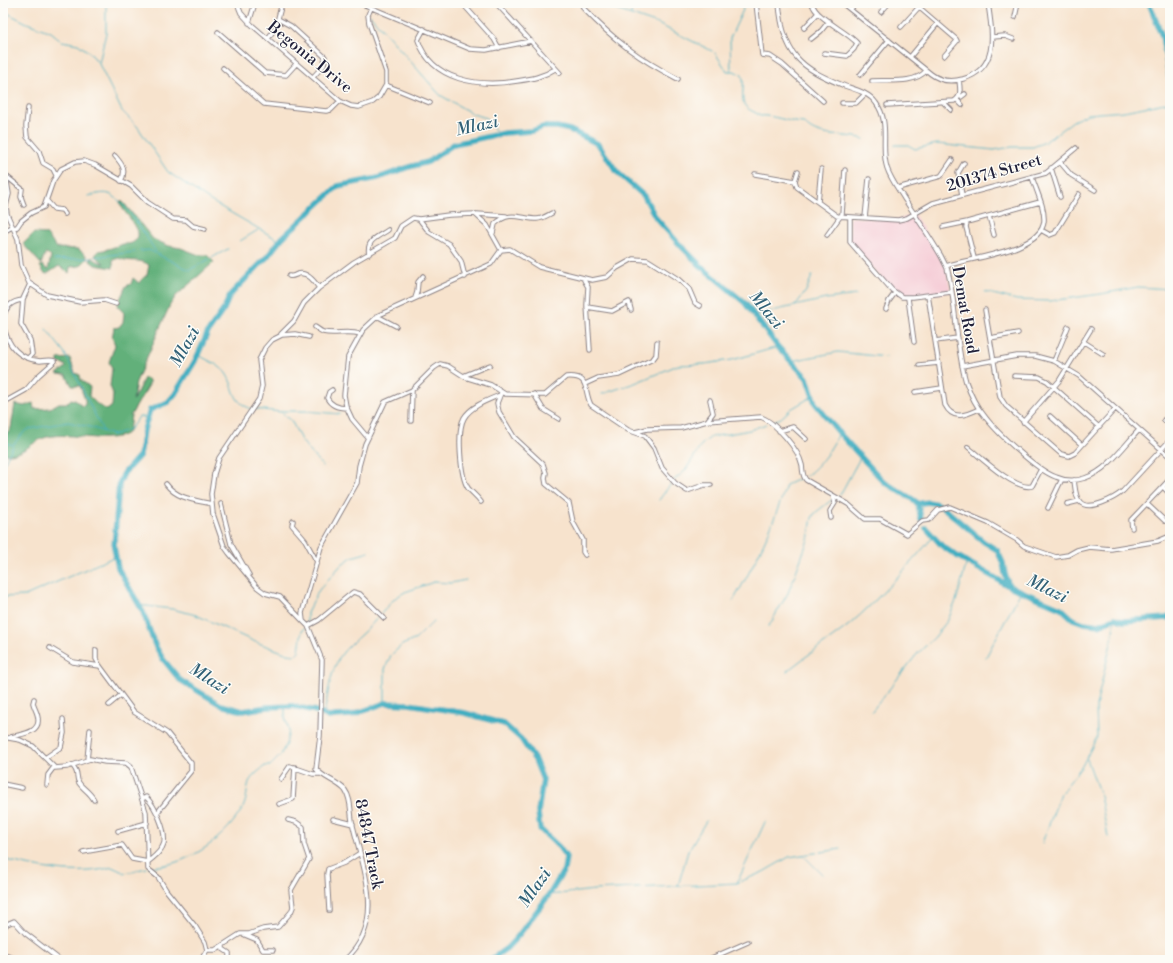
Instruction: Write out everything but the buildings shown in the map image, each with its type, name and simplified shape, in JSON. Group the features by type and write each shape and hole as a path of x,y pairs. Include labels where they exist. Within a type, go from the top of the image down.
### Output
{"street":[{"name":"Begonia Drive","path":"237,3 249,23 340,101 351,106 367,105 379,97 386,85"},
{"path":"249,23 255,3"},
{"path":"268,39 275,29 282,3"},
{"path":"360,3 470,49 486,50 531,41"},
{"path":"462,3 489,33 499,48"},
{"path":"496,3 560,73"},
{"path":"581,3 587,12 619,43 654,68 678,79"},
{"path":"756,3 762,55 770,56 782,64 822,101"},
{"name":"Demat Road","path":"779,3 781,26 786,40 802,63 820,76 865,94 875,102 882,114 886,162 890,174 946,266 962,366 969,390 979,409 996,429 1041,469 1052,476 1062,479 1074,480 1089,476 1100,470 1139,430"},
{"path":"812,3 814,9 818,13 846,33 858,45 847,56 824,53"},
{"path":"842,3 926,71 943,80 959,80 971,76 985,64 991,50 992,37 988,3"},
{"path":"851,9 856,3"},
{"path":"881,12 889,3"},
{"path":"914,3 957,40 944,56"},
{"path":"1015,16 1018,3"},
{"path":"901,27 919,7"},
{"path":"371,8 368,15 368,23 386,72 386,85 430,103"},
{"path":"804,28 818,13"},
{"path":"278,19 291,26 325,57 324,64 313,77"},
{"path":"811,39 829,21"},
{"path":"910,57 938,23"},
{"path":"424,29 418,40 420,47 434,66 442,72 466,81 489,84 502,83 540,77 555,69"},
{"path":"218,32 265,73 286,75 296,64"},
{"path":"992,37 1005,36 1013,39"},
{"path":"860,75 889,40"},
{"path":"223,68 259,100 268,105 326,111 331,110 340,101"},
{"path":"872,81 914,79 921,76 926,71"},
{"path":"959,80 958,98 962,105"},
{"path":"842,103 856,103 865,94"},
{"path":"887,105 944,103 965,94"},
{"path":"944,103 951,110"},
{"path":"28,108 26,126 27,137 39,151 43,163 53,169 56,175"},
{"name":"201374 Street","path":"841,217 898,220 914,214 930,204 1046,173 1076,148"},
{"path":"115,156 123,164 124,176 121,181"},
{"path":"898,188 941,176 952,160"},
{"path":"3,232 17,227 30,213 42,209 56,175 63,167 82,161 95,165 131,186 147,202 173,219 186,220 193,226 205,228"},
{"path":"1060,162 1071,175 1096,190"},
{"path":"962,195 958,173 964,163"},
{"path":"1052,168 1060,197"},
{"path":"818,202 821,169"},
{"path":"827,236 841,217 845,170"},
{"path":"3,172 22,189 21,197 24,205"},
{"path":"798,172 795,181 797,187 834,214 841,217"},
{"path":"755,174 795,181"},
{"path":"6,176 9,194 5,209 18,239 23,272 30,284 47,295 66,300 80,302 104,300 116,304"},
{"path":"946,266 1018,246 1032,240 1041,230 1044,217 1032,177"},
{"path":"865,218 868,179"},
{"path":"1041,230 1050,235 1054,234 1079,194"},
{"path":"47,200 54,209 62,210 65,214"},
{"path":"942,227 967,222 1040,202"},
{"path":"320,774 315,766 320,736 322,660 308,626 280,597 261,590 251,580 224,546 212,504 212,485 216,464 222,452 259,399 262,386 259,360 265,348 294,321 304,303 319,288 354,262 395,238 404,223 413,218 419,220 449,215 476,214 520,216 538,219 552,213"},
{"path":"476,214 493,234 502,250"},
{"path":"493,234 495,224 507,216"},
{"path":"989,216 994,235"},
{"path":"850,217 850,242 895,293 908,298 951,292"},
{"path":"419,220 429,232 445,240 449,244 461,261 465,277"},
{"path":"967,222 966,227 974,258"},
{"path":"369,254 368,248 370,241 388,230"},
{"path":"368,438 356,425 347,408 344,395 348,359 360,334 377,316 493,263 497,254 502,250 510,249 539,267 584,280 604,278 617,268 633,259 645,260 678,278 690,291 695,303 700,306"},
{"path":"289,276 293,277 301,273 305,274 315,281 319,288"},
{"path":"414,299 417,292 418,282 423,276"},
{"path":"584,280 588,287 587,307 590,350"},
{"path":"28,358 32,354 30,340 21,324 23,300 30,284"},
{"path":"886,309 889,301 895,293"},
{"path":"928,295 945,405 951,413 960,416 979,409"},
{"path":"908,298 914,342"},
{"path":"3,318 10,304 15,301 23,300"},
{"path":"587,307 612,311 618,310 629,302 631,310"},
{"path":"985,310 1000,397 1006,406 1063,455 1072,455 1116,409"},
{"path":"377,316 396,326"},
{"path":"3,324 10,346 19,355 39,361 54,360 55,362 38,376 26,390 8,400"},
{"path":"314,327 324,332 349,332 360,334"},
{"path":"1054,361 1068,328"},
{"path":"1024,422 1068,368 1091,329"},
{"path":"990,338 1018,333"},
{"path":"277,337 289,334 309,337"},
{"path":"935,341 958,338"},
{"path":"585,384 598,378 619,375 653,359 656,355 657,342"},
{"path":"1084,342 1103,354"},
{"path":"962,366 993,359 1026,356 1054,361 1068,368 1170,457"},
{"path":"919,365 938,363"},
{"path":"303,621 302,613 308,597 316,562 323,543 357,483 360,461 368,438 385,402 412,390 440,364 448,366 463,376 491,385 500,394"},
{"path":"463,376 490,364"},
{"path":"1014,376 1039,377 1047,381 1098,427"},
{"path":"481,502 468,488 465,480 461,455 461,427 464,418 476,406 500,394 547,394 566,377 577,378 585,384 591,405 628,430 645,436 654,448 662,468 675,483 689,491 700,486 711,485"},
{"path":"914,392 942,388"},
{"path":"332,390 329,392 327,398 329,402 340,408 347,408"},
{"path":"411,421 412,390"},
{"path":"500,394 497,402 498,408 508,428 516,440 543,464 546,473 544,478 546,484 566,500 570,506 573,522 583,540 583,552 585,555"},
{"path":"534,394 543,409 559,419"},
{"path":"707,421 713,413 710,400"},
{"path":"1050,416 1082,445"},
{"path":"634,432 647,429 681,428 707,421 761,417 779,432 798,457 806,480 855,509 865,519 880,519 907,534 922,521 929,520 938,510 950,507 988,523 1017,540 1024,546 1056,557 1068,555 1076,550 1089,547 1111,548 1158,541 1170,536"},
{"path":"1164,420 1170,424"},
{"path":"779,432 793,427 806,439"},
{"path":"1074,480 1079,501 1085,505 1090,505 1118,496 1170,440"},
{"path":"968,447 1000,474 1024,486 1032,486 1041,469"},
{"path":"1048,508 1062,479"},
{"path":"1132,528 1130,521 1170,479"},
{"path":"166,484 173,492 183,497 212,504"},
{"path":"1163,487 1170,494"},
{"path":"831,518 830,508 835,503 833,495"},
{"path":"1067,504 1079,501"},
{"path":"221,504 229,538 251,580"},
{"path":"1147,504 1165,521"},
{"path":"293,521 292,525 304,540 316,562"},
{"path":"308,626 319,620 350,595 356,592 364,597 384,618"},
{"path":"50,648 73,662 100,666"},
{"path":"96,650 96,659 100,666 134,712 165,732 191,765 191,771 157,813"},
{"path":"109,705 121,694"},
{"path":"10,738 32,731 37,725 38,718 33,703 34,699"},
{"path":"45,758 60,747 64,733 63,720"},
{"path":"87,760 90,730"},
{"path":"3,737 33,746 54,767 61,768 87,760 130,765 142,799 147,823 149,871 158,877 166,890 195,926 205,942 207,950 201,960"},
{"path":"72,765 77,770 80,783 90,792 94,800"},
{"path":"279,804 293,799 295,767 289,766 281,779"},
{"path":"47,785 48,775 54,767"},
{"name":"84847 Track","path":"295,767 313,774 320,774 328,777 345,791 348,796 352,824 368,886 368,922 362,939 345,960"},
{"path":"3,784 22,788"},
{"path":"142,799 147,798 157,813 164,842 160,851 148,862"},
{"path":"334,819 352,824"},
{"path":"207,950 215,950 240,934 263,928 275,928 280,926 292,909 291,888 309,859 304,844 303,827 296,822 288,820"},
{"path":"118,831 147,823"},
{"path":"83,852 122,845 132,859 148,862"},
{"path":"329,910 328,869 344,863 360,853"},
{"path":"3,928 7,924 14,921 25,933 60,960"},
{"path":"244,934 257,940 263,950 273,950"},
{"path":"707,960 748,942"},
{"path":"223,946 223,949 229,953 229,960"},
{"path":"3,955 21,960"}],"shaded area":[{"path":"914,214 945,263 951,292 908,298 895,293 850,242 850,217 897,220"}],"green space":[{"path":"120,201 123,202 153,239 169,246 181,248 199,255 207,255 214,262 176,296 170,305 136,382 133,400 144,378 149,380 149,385 131,415 129,432 113,438 62,436 46,437 24,450 11,454 3,454 3,434 8,433 11,428 15,404 24,406 33,403 34,409 50,408 59,403 67,403 71,399 75,400 82,406 85,405 85,400 80,386 72,386 66,375 57,374 66,367 64,364 58,363 58,359 70,358 75,373 80,375 81,380 90,387 89,396 97,404 107,410 112,406 113,394 110,386 112,368 109,362 115,345 112,337 114,328 119,327 123,322 124,313 117,306 126,286 131,284 133,278 139,283 147,275 149,265 142,262 119,258 113,260 113,268 95,265 90,261 92,257 105,264 95,256 98,251 123,244 129,244 137,239 137,228 121,206"},
{"path":"34,233 46,234 57,248 78,249 86,255 87,259 80,266 70,267 69,273 59,266 47,274 44,273 40,266 42,265 48,270 51,256 45,254 41,264 23,244"}],"waterway":[{"path":"99,63 106,33 106,3"},
{"path":"596,3 658,24 712,51"},
{"path":"631,14 633,3"},
{"path":"731,71 730,38 743,10 742,3"},
{"name":"Mlazi","path":"1149,3 1162,36 1170,81"},
{"path":"3,11 27,23 51,32 62,41 78,44 90,53 99,64 122,111 137,126 168,172 209,200 280,241"},
{"path":"370,15 440,95 473,114 486,118 498,134"},
{"path":"715,53 727,71 734,71 742,75 744,104 760,116 769,116 804,123 817,132 824,134 864,139"},
{"path":"895,145 908,145 915,149 937,144 994,150 1012,147 1033,147 1045,142 1073,121 1088,114 1124,111 1170,102"},
{"name":"Mlazi","path":"490,960 507,948 518,936 549,895 564,870 566,857 559,847 540,829 538,812 543,780 535,760 521,739 504,724 465,713 409,704 385,703 352,715 329,717 316,711 292,706 267,707 243,711 221,705 180,680 163,659 155,645 143,612 118,568 114,547 119,484 124,473 140,455 144,430 150,410 168,402 175,394 195,361 208,332 224,309 230,295 267,257 282,238 338,186 378,178 428,162 454,144 504,133 532,131 543,127 557,127 570,130 598,144 617,172 644,196 656,218 680,245 703,268 745,303 778,347 807,378 815,403 841,435 884,482 918,504 921,519"},
{"path":"88,196 104,193 115,197 135,220 156,252"},
{"path":"240,241 258,230"},
{"path":"95,257 149,250 189,270 228,249"},
{"path":"54,260 92,258"},
{"path":"795,306 806,291 812,276"},
{"path":"985,292 1017,300 1050,301 1138,287 1170,289"},
{"path":"754,315 826,299 856,295"},
{"path":"46,329 64,352 103,431"},
{"path":"602,394 635,383 678,365 704,364 732,360 778,347"},
{"path":"791,361 838,352 886,357"},
{"path":"198,355 216,364 222,369 228,377 237,398 245,406 252,409"},
{"path":"772,422 781,418 791,409 813,396"},
{"path":"255,409 281,412 291,420 301,440 322,466"},
{"path":"282,411 306,411 340,414"},
{"path":"3,442 13,445 24,432 29,429 68,422 90,427 113,435 130,429 139,417 148,417"},
{"path":"659,500 673,481 685,471 702,444 711,437 750,430 766,424"},
{"path":"806,476 825,456 839,433"},
{"path":"3,465 13,446"},
{"path":"840,495 861,456"},
{"path":"733,601 763,545 786,485 801,478"},
{"path":"769,626 788,593 808,540 812,518 815,513 833,499"},
{"path":"918,504 931,502 942,507"},
{"path":"946,510 984,542 997,550 1003,563 1009,586"},
{"name":"Mlazi","path":"926,528 942,546 957,556 1009,586 1061,608 1073,619 1084,623 1099,625 1115,618 1123,621 1167,618 1170,616"},
{"path":"787,671 849,625 872,604 934,536"},
{"path":"307,623 307,613 319,590 342,564 352,557 369,552"},
{"path":"3,597 25,596 116,556"},
{"path":"872,711 917,654 934,638 948,620 956,601 967,562"},
{"path":"381,614 395,598 405,592 434,582 451,583 466,580"},
{"path":"986,657 1021,591"},
{"path":"138,605 172,609 196,615 253,641 288,654 295,655 299,651 302,630 306,627"},
{"path":"324,714 331,678 337,661 348,647 379,616"},
{"path":"1042,843 1061,793 1082,766 1097,737 1096,706 1113,635 1115,618"},
{"path":"385,703 385,669 391,655 402,645 416,639 433,622"},
{"path":"281,754 286,744 289,731 285,717 285,706"},
{"path":"149,867 163,866 189,857 213,842 233,822 241,811 246,799 249,782 252,778 265,766 270,766 280,756"},
{"path":"1087,759 1100,795 1108,837"},
{"path":"678,886 688,851 706,821"},
{"path":"737,883 765,822"},
{"path":"549,895 595,890 737,883 763,872 789,857 841,849"},
{"path":"803,855 822,874"},
{"path":"3,859 43,868 71,871 99,870 112,867 125,873 146,868"}]}
